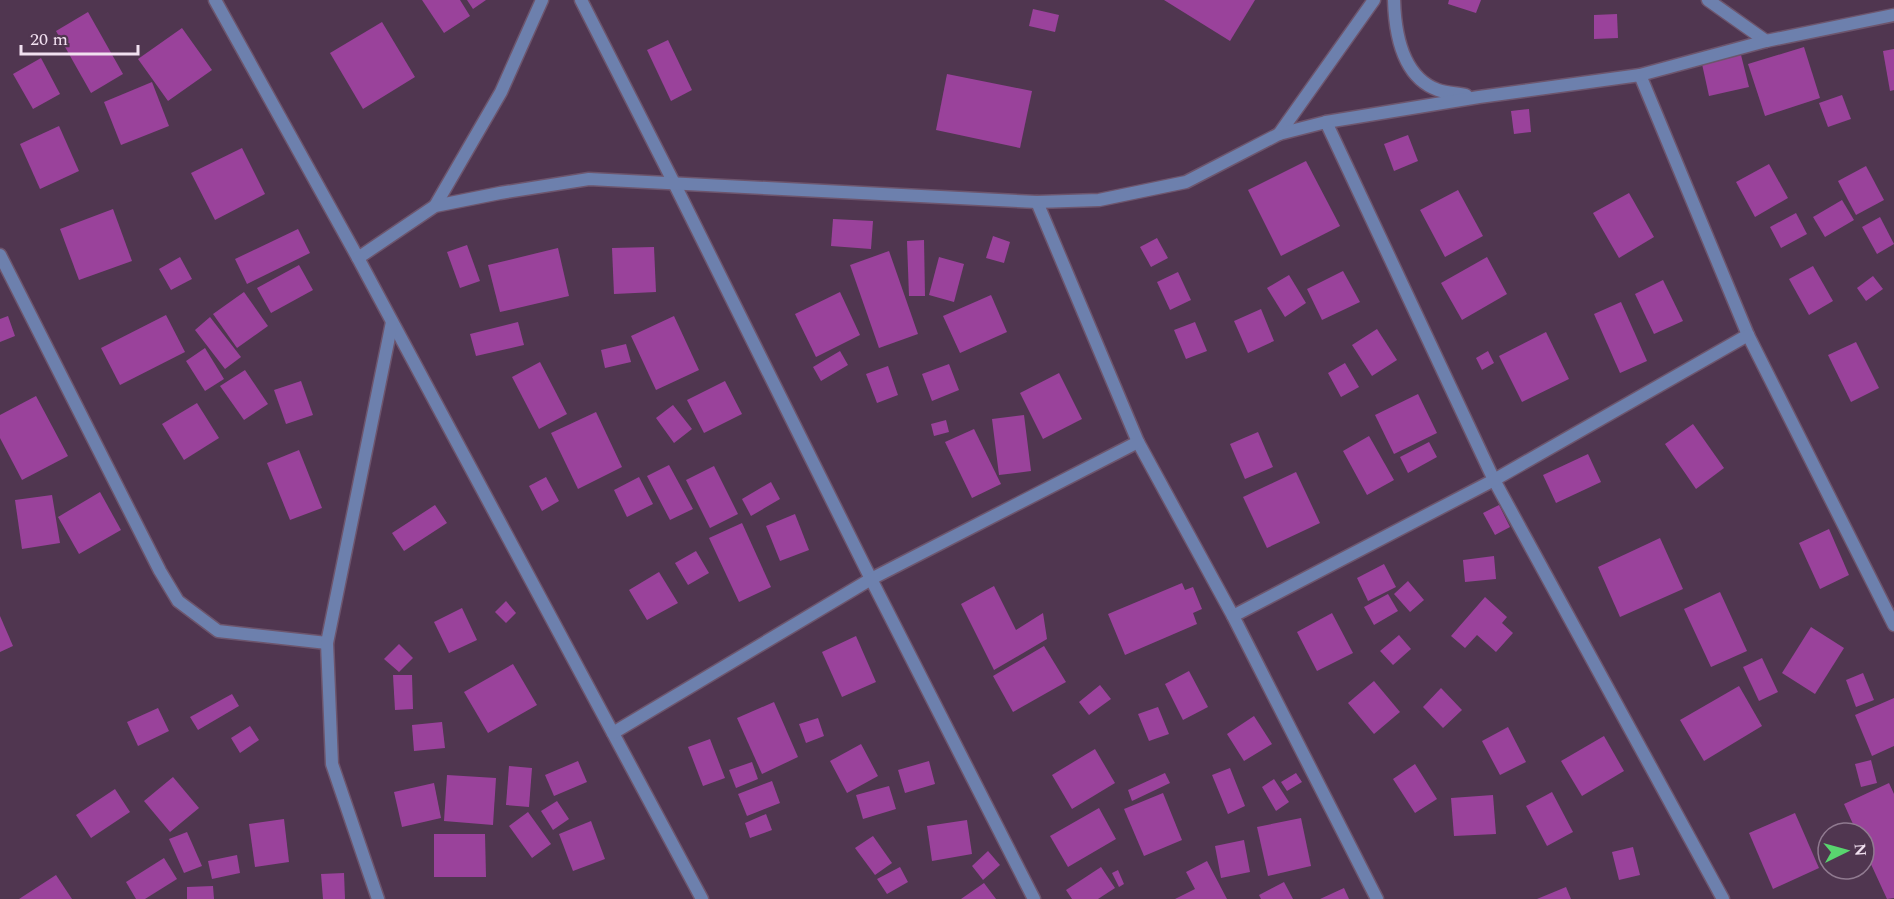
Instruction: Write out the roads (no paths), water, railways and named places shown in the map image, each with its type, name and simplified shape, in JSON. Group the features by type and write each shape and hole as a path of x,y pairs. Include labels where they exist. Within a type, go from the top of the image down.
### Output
{"street":[{"path":"215,0 358,258 702,899"},
{"path":"435,206 501,92 542,0"},
{"path":"581,0 1034,899"},
{"path":"1279,134 1373,0"},
{"path":"1394,0 1401,49 1413,74 1437,90 1479,97"},
{"path":"1708,0 1766,41"},
{"path":"358,258 435,206 589,179 1037,202 1099,200 1186,182 1279,134 1326,122 1479,97 1640,75 1766,41 1894,15"},
{"path":"1640,75 1748,335 1894,625"},
{"path":"1326,122 1494,480 1723,899"},
{"path":"1037,202 1138,441 1233,616 1377,899"},
{"path":"0,255 160,571 178,601 218,631 327,643"},
{"path":"378,899 332,764 327,643 392,322"},
{"path":"1233,616 1494,480 1748,335"},
{"path":"613,733 871,579 1138,441"}]}
